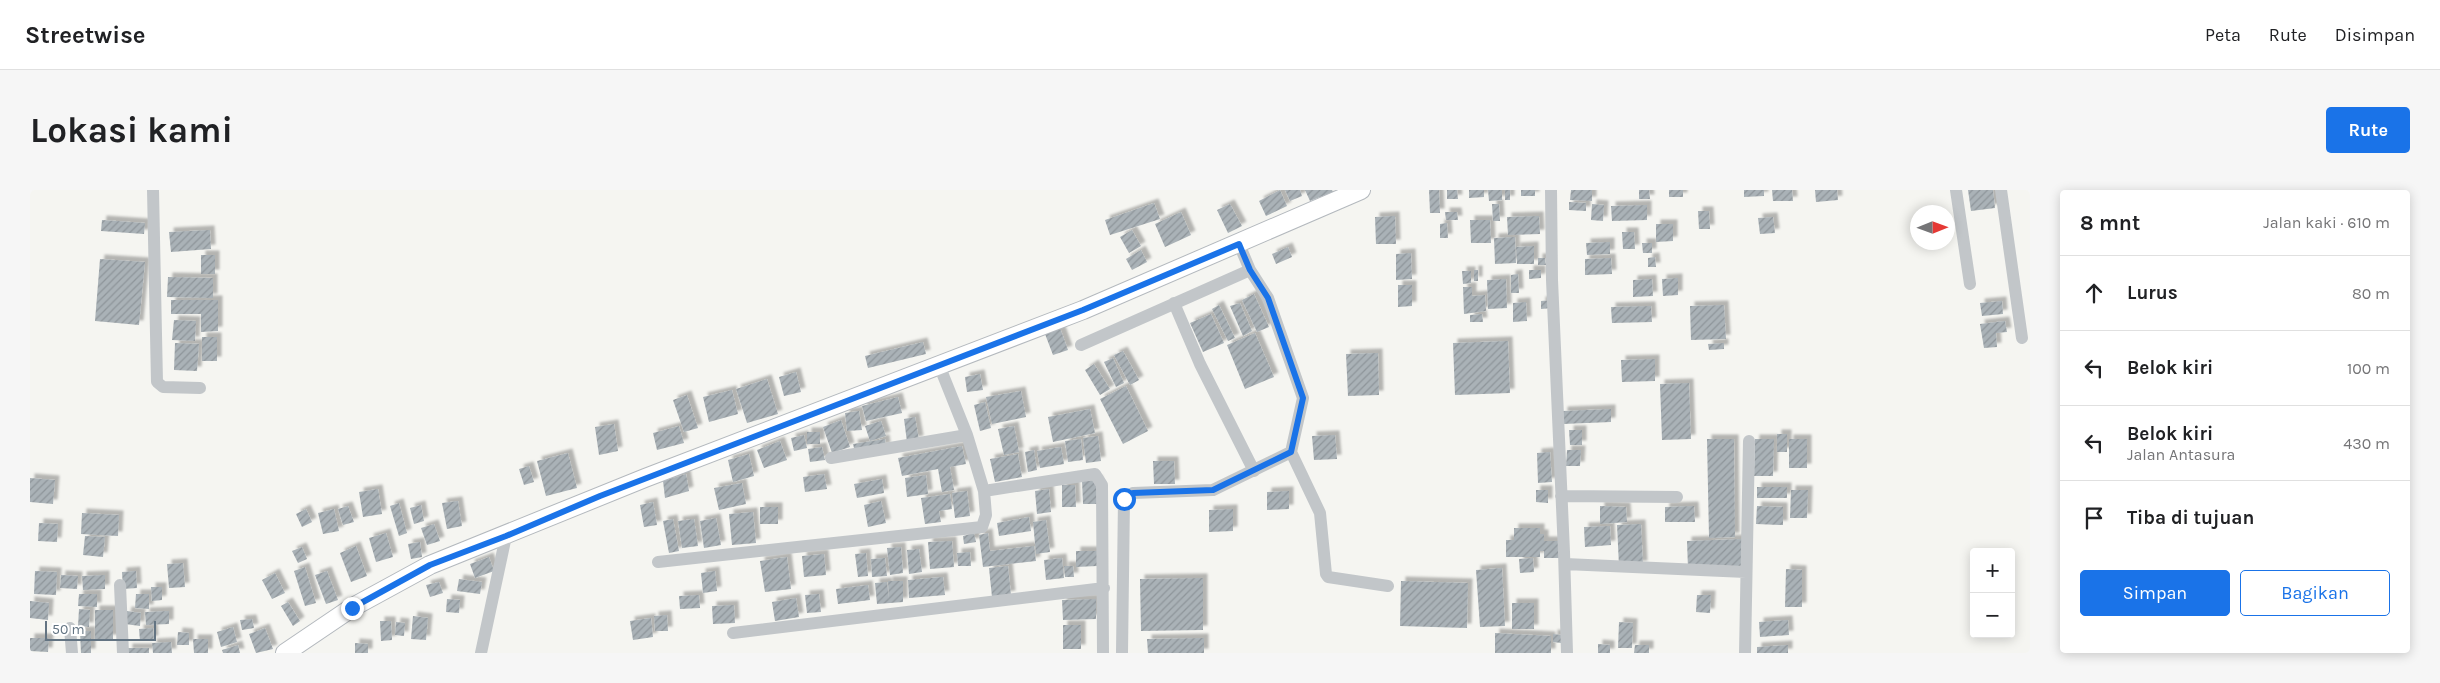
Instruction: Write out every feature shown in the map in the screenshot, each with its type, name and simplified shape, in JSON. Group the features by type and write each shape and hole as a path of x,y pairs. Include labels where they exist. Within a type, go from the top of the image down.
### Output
{"main road":[{"path":"285,653 331,620 407,576 600,496 1083,310 1361,190"}],"street":[{"path":"153,190 157,382 163,387 200,388"},
{"path":"1551,190 1552,280 1565,564 1567,653"},
{"path":"1956,190 1970,284"},
{"path":"2001,190 2022,338"},
{"path":"1239,244 1250,270 1268,298 1303,398 1291,452 1320,513 1326,574 1328,577 1388,586"},
{"path":"1081,345 1250,270"},
{"path":"1174,303 1200,364 1254,471"},
{"path":"658,562 982,527 986,515 984,491 967,435 939,366"},
{"path":"831,458 967,435"},
{"path":"1745,653 1749,441"},
{"path":"1122,653 1124,499 1133,493 1213,490 1291,452"},
{"path":"984,491 1095,474 1100,479 1102,485 1104,588 1103,653"},
{"path":"1561,496 1677,496"},
{"path":"481,653 506,536"},
{"path":"1565,564 1746,572"},
{"path":"120,585 123,653"},
{"path":"733,632 1104,588"},
{"path":"70,628 72,653"}],"building":[{"path":"1280,190 1287,206 1266,216 1259,201"},
{"path":"1285,190 1300,190 1302,196 1290,201"},
{"path":"1305,190 1332,190 1333,192 1310,201"},
{"path":"1429,190 1439,190 1440,213 1430,213"},
{"path":"1447,190 1457,190 1458,199 1447,199"},
{"path":"1469,190 1484,190 1484,197 1469,198"},
{"path":"1488,190 1502,190 1502,200 1489,201"},
{"path":"1505,190 1510,190 1510,200 1505,200"},
{"path":"1521,190 1535,190 1535,196 1521,196"},
{"path":"1571,190 1592,190 1592,201 1570,200"},
{"path":"1639,190 1649,190 1650,199 1639,199"},
{"path":"1669,190 1683,190 1683,197 1669,197"},
{"path":"1744,190 1764,190 1764,196 1744,197"},
{"path":"1772,190 1792,190 1793,201 1773,201"},
{"path":"1815,190 1837,190 1838,200 1816,202"},
{"path":"1968,190 1993,190 1995,208 1971,211"},
{"path":"1569,202 1586,203 1586,211 1569,210"},
{"path":"1154,203 1160,219 1110,235 1105,220"},
{"path":"1230,204 1242,226 1228,233 1217,210"},
{"path":"1492,204 1499,204 1500,221 1493,221"},
{"path":"1592,204 1604,205 1603,221 1591,220"},
{"path":"1647,205 1647,220 1612,221 1611,206"},
{"path":"1698,211 1709,211 1710,229 1699,229"},
{"path":"1181,212 1191,235 1165,247 1155,224"},
{"path":"1445,212 1457,212 1458,220 1446,220"},
{"path":"1395,216 1396,244 1376,244 1375,217"},
{"path":"1539,216 1540,234 1508,235 1507,217"},
{"path":"1773,217 1775,233 1760,234 1758,218"},
{"path":"102,220 145,223 144,234 101,231"},
{"path":"1470,220 1490,220 1491,243 1471,243"},
{"path":"1447,223 1448,238 1440,238 1440,224"},
{"path":"1656,224 1673,224 1673,241 1656,242"},
{"path":"210,230 211,249 171,252 169,232"},
{"path":"1132,230 1141,246 1129,253 1120,237"},
{"path":"1622,232 1634,232 1635,249 1623,249"},
{"path":"1515,237 1516,263 1495,264 1494,238"},
{"path":"1610,242 1610,254 1587,255 1586,243"},
{"path":"1642,243 1652,243 1652,253 1643,253"},
{"path":"1534,246 1534,264 1517,264 1516,247"},
{"path":"1288,247 1292,257 1276,264 1272,254"},
{"path":"1141,250 1147,262 1132,270 1126,259"},
{"path":"1411,253 1412,279 1396,280 1396,254"},
{"path":"201,255 215,255 215,274 201,274"},
{"path":"1655,257 1656,267 1648,267 1648,258"},
{"path":"1538,258 1545,258 1546,265 1538,265"},
{"path":"1611,258 1612,274 1585,275 1585,259"},
{"path":"100,259 145,262 139,325 95,321"},
{"path":"1474,270 1478,270 1478,281 1474,281"},
{"path":"1529,270 1541,270 1541,278 1529,279"},
{"path":"1462,271 1471,271 1471,283 1463,284"},
{"path":"1518,274 1519,293 1511,293 1511,275"},
{"path":"168,277 213,278 213,298 167,297"},
{"path":"1678,278 1678,295 1663,296 1662,279"},
{"path":"1506,279 1507,308 1488,309 1487,280"},
{"path":"1652,279 1653,296 1633,297 1633,280"},
{"path":"1398,285 1412,285 1412,306 1398,307"},
{"path":"1463,287 1472,287 1472,296 1485,295 1486,311 1464,314"},
{"path":"1254,294 1269,327 1257,332 1242,300"},
{"path":"171,300 218,300 218,331 201,332 201,314 171,314"},
{"path":"1552,300 1552,308 1541,309 1541,301"},
{"path":"2002,301 2003,314 1982,316 1980,303"},
{"path":"1526,302 1527,321 1513,322 1513,303"},
{"path":"1240,303 1252,331 1243,336 1230,306"},
{"path":"1219,305 1235,338 1228,341 1212,309"},
{"path":"1724,305 1726,339 1691,340 1690,306"},
{"path":"1651,306 1652,322 1612,323 1611,307"},
{"path":"1211,314 1224,343 1203,352 1190,323"},
{"path":"1482,314 1483,322 1470,322 1470,315"},
{"path":"174,320 196,321 195,341 172,340"},
{"path":"2005,321 2007,332 1996,333 1997,347 1984,348 1980,324"},
{"path":"1060,328 1068,350 1053,355 1045,334"},
{"path":"1255,333 1274,377 1245,389 1227,345"},
{"path":"202,337 217,337 217,361 202,361"},
{"path":"1508,341 1510,393 1455,395 1453,343"},
{"path":"923,342 926,354 868,368 865,356"},
{"path":"175,343 199,344 197,371 174,370"},
{"path":"1724,343 1724,349 1709,350 1708,344"},
{"path":"1123,351 1139,380 1130,385 1114,355"},
{"path":"1378,353 1379,395 1348,396 1346,354"},
{"path":"1113,358 1124,383 1116,387 1104,362"},
{"path":"1655,359 1655,381 1622,382 1621,360"},
{"path":"1094,364 1110,389 1100,395 1085,370"},
{"path":"796,372 801,392 784,396 779,377"},
{"path":"980,374 983,390 967,392 965,377"},
{"path":"767,379 778,414 747,423 736,389"},
{"path":"1689,383 1691,439 1662,440 1660,384"},
{"path":"1126,386 1148,431 1123,444 1100,399"},
{"path":"732,390 738,414 709,422 703,397"},
{"path":"1021,391 1026,417 992,424 986,397"},
{"path":"687,395 698,428 684,432 673,400"},
{"path":"898,397 902,413 866,421 862,406"},
{"path":"985,402 991,428 980,431 974,405"},
{"path":"1090,409 1095,433 1053,442 1048,417"},
{"path":"1611,409 1611,422 1563,424 1563,411"},
{"path":"859,411 862,430 847,431 845,413"},
{"path":"915,417 919,440 907,442 904,419"},
{"path":"841,420 850,447 832,453 823,427"},
{"path":"881,421 886,436 870,441 865,426"},
{"path":"614,424 618,451 599,455 595,427"},
{"path":"679,426 684,443 657,450 653,433"},
{"path":"1014,426 1019,452 1004,455 998,429"},
{"path":"1569,430 1582,430 1582,445 1570,445"},
{"path":"807,432 820,432 820,444 807,444"},
{"path":"1777,434 1787,434 1787,452 1777,452"},
{"path":"804,435 807,448 794,451 791,438"},
{"path":"1335,435 1337,459 1314,460 1312,436"},
{"path":"1098,436 1101,461 1086,463 1083,438"},
{"path":"885,439 886,447 855,452 853,444"},
{"path":"1081,439 1083,460 1068,462 1065,441"},
{"path":"1707,439 1734,439 1735,537 1709,538"},
{"path":"1755,439 1774,439 1773,476 1754,476"},
{"path":"1789,439 1807,439 1807,468 1789,468"},
{"path":"780,441 787,460 764,468 757,450"},
{"path":"962,446 966,464 950,467 954,490 942,492 938,469 902,476 898,458"},
{"path":"822,447 825,460 810,462 808,449"},
{"path":"1061,447 1064,464 1040,468 1037,451"},
{"path":"1034,450 1037,470 1028,472 1025,452"},
{"path":"1567,450 1581,450 1580,466 1566,466"},
{"path":"1550,452 1552,482 1538,483 1537,453"},
{"path":"568,453 577,488 546,496 537,461"},
{"path":"749,454 754,476 733,482 728,460"},
{"path":"1018,454 1022,477 995,482 990,459"},
{"path":"1153,461 1174,461 1175,484 1154,484"},
{"path":"529,466 534,482 524,485 519,469"},
{"path":"686,474 689,491 665,498 663,481"},
{"path":"824,474 827,489 805,492 803,477"},
{"path":"926,475 928,494 907,497 905,478"},
{"path":"30,478 55,480 53,504 30,502"},
{"path":"882,479 884,493 857,498 854,484"},
{"path":"1098,480 1099,504 1083,504 1082,481"},
{"path":"742,483 746,504 719,510 714,488"},
{"path":"1062,485 1075,485 1076,507 1062,507"},
{"path":"1757,487 1787,487 1787,498 1757,498"},
{"path":"378,489 382,514 363,517 359,492"},
{"path":"1049,489 1051,512 1037,514 1035,491"},
{"path":"1536,490 1548,490 1548,503 1536,502"},
{"path":"1791,490 1808,490 1807,518 1790,518"},
{"path":"967,491 970,516 955,518 952,493"},
{"path":"1289,491 1289,509 1267,510 1267,492"},
{"path":"950,494 952,509 939,511 941,522 925,524 921,498"},
{"path":"458,501 462,526 447,529 442,503"},
{"path":"881,501 886,523 868,527 864,505"},
{"path":"653,502 657,525 644,527 640,505"},
{"path":"399,503 407,533 399,536 390,506"},
{"path":"421,505 424,521 414,524 410,508"},
{"path":"348,506 354,522 343,525 338,509"},
{"path":"1600,506 1626,507 1627,522 1600,524"},
{"path":"1694,506 1695,522 1665,522 1665,507"},
{"path":"1757,506 1783,507 1783,525 1756,524"},
{"path":"760,507 778,507 778,524 760,524"},
{"path":"306,509 312,522 302,527 296,514"},
{"path":"334,509 339,531 323,534 318,513"},
{"path":"1233,509 1233,531 1209,532 1209,510"},
{"path":"753,512 756,543 732,545 729,514"},
{"path":"82,513 119,515 118,536 81,534"},
{"path":"1029,517 1031,531 999,536 997,523"},
{"path":"716,518 721,545 704,548 700,521"},
{"path":"673,519 679,551 669,553 663,521"},
{"path":"694,519 698,546 682,548 678,521"},
{"path":"1046,520 1050,552 1036,554 1033,522"},
{"path":"39,523 58,524 57,542 38,541"},
{"path":"434,524 440,541 427,545 421,528"},
{"path":"1641,524 1643,565 1619,566 1617,525"},
{"path":"1610,526 1611,545 1585,547 1584,527"},
{"path":"1514,528 1540,528 1540,534 1544,534 1544,541 1561,541 1561,558 1544,558 1544,551 1540,551 1540,557 1506,557 1506,540 1514,540"},
{"path":"386,533 393,557 376,562 369,538"},
{"path":"974,533 976,542 964,544 963,536"},
{"path":"988,533 990,551 1034,546 1036,561 983,567 979,535"},
{"path":"85,536 105,537 103,557 83,555"},
{"path":"1743,539 1744,568 1688,569 1687,541"},
{"path":"952,541 954,567 930,569 928,542"},
{"path":"420,542 422,557 411,559 408,544"},
{"path":"356,546 367,576 351,582 340,553"},
{"path":"302,547 307,559 298,563 292,551"},
{"path":"901,547 903,573 890,575 887,548"},
{"path":"919,549 922,572 909,574 907,550"},
{"path":"1076,551 1097,551 1097,566 1076,567"},
{"path":"970,552 971,566 958,566 957,553"},
{"path":"866,553 868,576 858,577 855,554"},
{"path":"824,554 826,575 804,577 802,556"},
{"path":"489,557 494,571 475,578 470,564"},
{"path":"787,557 791,589 765,592 760,561"},
{"path":"885,558 887,576 872,577 871,559"},
{"path":"1062,558 1064,578 1046,580 1044,560"},
{"path":"1533,558 1534,572 1520,573 1519,559"},
{"path":"183,563 185,587 169,588 167,564"},
{"path":"1008,566 1011,595 992,597 989,568"},
{"path":"1064,566 1073,566 1074,577 1065,577"},
{"path":"305,567 316,603 305,606 294,571"},
{"path":"1502,568 1505,626 1480,627 1476,570"},
{"path":"1786,569 1802,570 1802,607 1785,607"},
{"path":"35,571 57,572 56,595 34,594"},
{"path":"136,571 137,588 123,589 122,572"},
{"path":"327,571 338,600 326,604 315,575"},
{"path":"715,571 717,591 703,593 701,573"},
{"path":"275,573 285,593 272,599 262,580"},
{"path":"61,575 78,576 77,589 60,588"},
{"path":"105,575 105,589 83,590 82,576"},
{"path":"943,577 945,595 909,598 908,580"},
{"path":"1203,578 1203,630 1141,631 1140,579"},
{"path":"459,579 482,582 480,594 457,591"},
{"path":"888,581 903,581 903,602 877,604 875,583 887,582 889,599"},
{"path":"1401,581 1468,583 1467,628 1400,626"},
{"path":"439,582 443,593 430,597 426,585"},
{"path":"868,585 870,600 838,604 836,589"},
{"path":"151,587 162,587 162,600 152,601"},
{"path":"79,594 97,594 97,607 78,606"},
{"path":"136,594 149,594 149,609 135,608"},
{"path":"819,594 821,612 807,613 805,595"},
{"path":"699,595 700,608 680,609 679,596"},
{"path":"1697,595 1711,595 1710,613 1696,612"},
{"path":"796,598 799,617 775,621 772,602"},
{"path":"447,599 460,600 459,613 446,612"},
{"path":"1096,599 1096,619 1063,620 1062,600"},
{"path":"30,601 49,603 48,620 30,618"},
{"path":"288,602 300,621 293,626 281,606"},
{"path":"1512,603 1534,603 1534,629 1512,629"},
{"path":"734,605 735,623 713,624 712,606"},
{"path":"79,609 90,610 89,627 78,626"},
{"path":"95,610 113,610 113,639 95,639"},
{"path":"127,611 141,613 140,626 125,624"},
{"path":"169,611 169,624 146,625 145,612"},
{"path":"667,615 668,631 655,631 654,616"},
{"path":"413,616 428,618 426,640 411,639"},
{"path":"651,618 653,637 633,640 630,621"},
{"path":"252,619 254,628 242,630 240,620"},
{"path":"1788,620 1789,635 1760,637 1759,622"},
{"path":"380,621 391,621 392,640 381,641"},
{"path":"396,622 405,623 404,636 395,635"},
{"path":"1619,622 1633,623 1632,648 1618,648"},
{"path":"1063,625 1081,625 1081,649 1063,649"},
{"path":"233,627 237,642 221,647 217,632"},
{"path":"153,628 154,640 140,641 139,629"},
{"path":"265,628 273,649 256,653 249,634"},
{"path":"80,631 91,631 91,653 81,653"},
{"path":"178,632 189,633 189,645 177,645"},
{"path":"1495,633 1551,636 1551,653 1495,653"},
{"path":"1553,634 1562,635 1561,643 1553,642"},
{"path":"30,638 49,638 48,652 30,651"},
{"path":"1204,638 1204,653 1148,653 1147,639"},
{"path":"193,639 208,639 208,653 194,653"},
{"path":"171,642 172,653 153,653 152,643"},
{"path":"355,643 368,644 368,653 355,653"},
{"path":"1598,644 1610,645 1610,653 1598,653"},
{"path":"238,645 240,653 223,653 222,650"},
{"path":"1635,645 1649,645 1649,653 1634,653"},
{"path":"1788,645 1788,653 1757,653 1757,647"},
{"path":"128,648 149,648 149,653 128,653"}],"route":[{"path":"352,608 430,565 479,547 684,463 880,389 997,341 1083,310 1239,244 1250,270 1268,298 1303,398 1301,414 1291,452 1213,490 1133,493 1124,499"}]}
